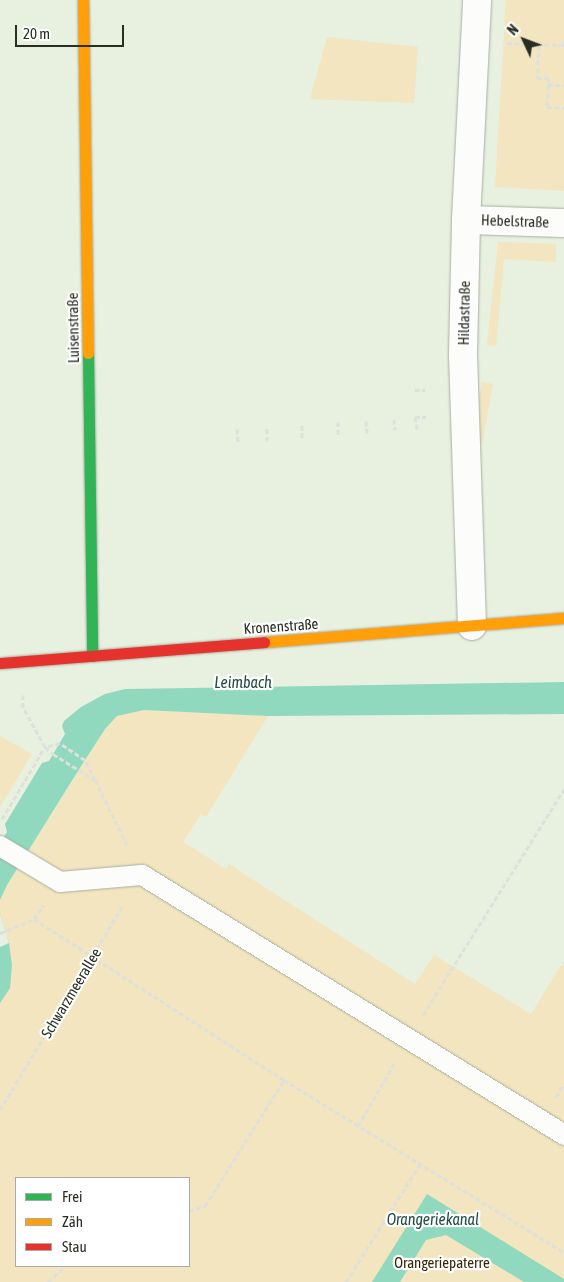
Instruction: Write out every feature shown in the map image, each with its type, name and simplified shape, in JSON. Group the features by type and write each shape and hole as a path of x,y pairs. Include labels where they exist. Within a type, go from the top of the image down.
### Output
{"street":[{"name":"Luisenstraße","path":"83,0 92,656"},
{"name":"Hildastraße","path":"472,626 463,354 466,220 477,0"},
{"name":"Hebelstraße","path":"466,220 559,222"},
{"name":"Kronenstraße","path":"0,663 564,618"}],"lane":[{"path":"0,846 60,882 142,875 564,1135"}],"path":[{"path":"475,41 564,45 564,40"},
{"path":"539,45 537,78 549,78 547,107 564,108"},
{"path":"548,85 564,85"},
{"path":"414,390 425,390"},
{"path":"416,429 416,417 426,416"},
{"path":"394,419 395,430"},
{"path":"366,420 368,433"},
{"path":"338,422 338,435"},
{"path":"302,425 302,438"},
{"path":"267,427 267,441"},
{"path":"237,430 238,443"},
{"path":"21,661 23,707 45,747 95,780"},
{"path":"0,821 45,747 60,743 85,760 142,875"},
{"path":"358,1126 409,1038 564,789"},
{"name":"Schwarzmeerallee","path":"0,1110 142,875"},
{"path":"0,933 34,919 60,882"},
{"path":"34,919 284,1080 564,1252"},
{"path":"190,1211 205,1206 284,1080"},
{"path":"346,1282 420,1164"},
{"path":"48,1282 64,1267"}],"green space":[{"path":"506,0 564,0 564,191 495,187"},
{"path":"327,37 418,47 414,103 310,99"},
{"path":"498,242 556,244 556,262 504,259 496,346 487,345"},
{"path":"482,382 493,384 482,443 472,441"},
{"name":"Orangeriepaterre","path":"144,710 268,716 206,817 201,814 183,842 226,869 229,864 415,984 434,955 531,1014 561,965 564,966 564,1282 0,1282 0,900 7,885 105,729 117,716"},
{"path":"0,736 32,754 0,807"}],"water":[{"path":"564,682 564,714 268,716 144,710 117,716 105,729 78,771 7,885 0,900 0,842 7,832 5,824 42,763 49,761 65,734 62,726 64,721 81,707 105,694 125,689"},
{"path":"0,914 9,943 12,965 10,988 0,1003"},
{"name":"Orangeriekanal","path":"427,1194 564,1279 564,1282 524,1282 446,1235 426,1240 400,1282 372,1282"}],"pier":[{"path":"0,914 9,943 0,947"}],"traffic: fast":[{"path":"88,353 92,656"}],"traffic: slow":[{"path":"83,0 88,353"},
{"path":"264,642 564,618"}],"traffic: jam":[{"path":"0,663 264,642"}],"water label":[{"name":"Leimbach","path":"243,682"}]}
